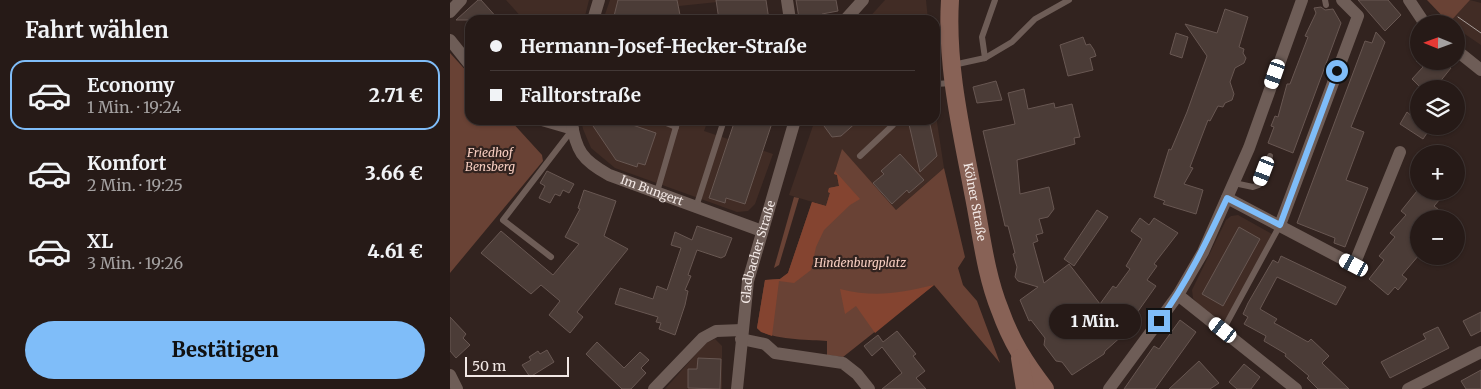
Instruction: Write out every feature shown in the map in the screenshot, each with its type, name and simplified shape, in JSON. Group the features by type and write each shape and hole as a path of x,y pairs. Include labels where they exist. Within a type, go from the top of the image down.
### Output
{"main road":[{"name":"Kölner Straße","path":"950,0 953,74 988,271 999,309 1020,357 1045,389"},
{"path":"1020,357 1025,389"}],"street":[{"path":"450,12 461,0"},
{"path":"595,15 599,0"},
{"path":"786,0 789,15"},
{"path":"850,15 863,0"},
{"path":"1109,389 1178,295 1202,252 1249,148 1302,0"},
{"path":"1280,225 1358,16 1342,0"},
{"path":"1409,0 1419,15"},
{"path":"450,40 465,59"},
{"path":"1465,57 1481,70"},
{"name":"Im Bungert","path":"572,125 578,152 587,162 609,175 762,230"},
{"name":"Gladbacher Straße","path":"737,389 748,281 794,125"},
{"path":"1227,198 1354,265 1400,152"},
{"path":"1178,295 1296,389"},
{"path":"654,389 703,338 716,331 741,335 765,344 776,353 843,363 857,374 869,389"},
{"path":"1408,389 1481,352"},
{"path":"450,375 457,389"}],"lane":[{"path":"985,58 982,37 995,0"},
{"path":"940,81 1012,42 1035,19 1069,0"},
{"path":"551,257 503,220 572,125"},
{"path":"656,192 677,125"},
{"path":"696,207 722,125"},
{"path":"860,156 893,125"},
{"path":"1234,182 1253,187 1259,185 1270,156"},
{"path":"1223,330 1280,225"}],"shaded area":[{"path":"506,0 589,0 585,15 520,15"},
{"path":"610,0 737,0 679,6 680,15 605,15"},
{"path":"885,0 926,0 928,15 872,15"},
{"path":"1470,0 1481,3 1481,45 1465,34 1465,15 1456,15"},
{"path":"582,125 706,125 704,131 773,154 755,204 748,211 737,212 615,168 591,148"},
{"path":"813,125 937,125 944,168 896,210 842,150 834,174 837,175 839,186 831,192 826,206 789,195"},
{"path":"835,171 860,199 850,205 824,230 816,247 811,270 794,283 779,281 772,336 761,332 757,328 765,280 780,279 788,273 812,202 826,206 830,193 828,192 829,188 839,186 837,175 834,174"},
{"path":"1238,215 1274,235 1225,324 1198,304 1193,298 1192,290 1226,220 1231,216"},
{"path":"934,285 875,333 856,306 845,314 840,289 876,294"},
{"path":"715,339 722,346 722,389 665,389 706,343"}],"green space":[{"path":"1427,0 1470,0 1456,15 1441,15"},
{"name":"Friedhof Bensberg","path":"450,53 465,70 465,125 515,125 542,155 543,161 450,273"},
{"name":"Hindenburgplatz","path":"842,149 896,210 944,168 965,257 958,268 963,285 977,301 1000,363 934,285 843,357 827,355 827,341 779,337 762,332 757,328 765,280 780,279 788,273 812,202 826,206 830,193 828,192 829,188 839,186 837,175 834,174"},
{"path":"794,197 799,198 779,265 774,268"}],"building":[{"path":"478,0 481,0 494,15 465,15 465,20 456,20"},
{"path":"618,0 677,0 680,15 614,15"},
{"path":"716,0 766,0 768,15 718,15"},
{"path":"796,0 836,0 838,11 822,15 798,15"},
{"path":"1358,0 1388,0 1401,15 1385,31"},
{"path":"1321,7 1325,10 1333,9 1341,23 1293,153 1268,143 1274,127 1271,126 1275,116 1278,117 1287,84 1290,84 1308,37 1305,36 1316,13 1314,8"},
{"path":"1225,9 1248,17 1239,47 1244,49 1243,53 1246,58 1244,63 1235,68 1230,82 1234,94 1232,100 1225,103 1223,107 1218,106 1210,121 1208,120 1190,167 1193,168 1184,184 1203,190 1196,214 1163,204 1165,201 1154,197 1169,149 1171,150 1187,112 1207,56 1185,24 1217,33"},
{"path":"1376,32 1385,42 1351,127 1364,132 1346,180 1368,188 1345,247 1334,243 1335,238 1297,223 1365,41 1372,43"},
{"path":"1176,33 1188,37 1182,58 1170,54"},
{"path":"1083,37 1086,45 1090,44 1096,56 1090,58 1093,70 1068,76 1060,45"},
{"path":"1420,70 1449,70 1441,80 1412,79"},
{"path":"996,81 1002,100 977,103 973,87"},
{"path":"1024,89 1028,109 1054,103 1055,108 1072,104 1080,137 1074,138 1075,144 1017,160 1020,194 1049,187 1054,209 1048,217 1039,219 1043,233 1036,235 1038,241 1033,243 1044,283 1069,264 1100,304 1113,286 1116,288 1130,269 1126,266 1142,239 1131,231 1140,218 1149,225 1154,218 1178,233 1154,264 1157,266 1147,280 1156,286 1134,317 1108,314 1123,335 1104,354 1072,375 1062,362 1056,361 1044,345 1045,338 1031,320 1029,321 1020,300 1038,287 1018,281 1015,277 1017,267 1013,254 1015,253 1008,226 1005,226 983,131 1015,124 1008,93"},
{"path":"1407,112 1410,114 1410,131 1400,124"},
{"path":"592,125 633,125 656,133 645,165 638,163 637,167 616,160"},
{"path":"733,125 771,125 745,204 726,198 725,203 709,198"},
{"path":"853,125 841,136 832,137 824,126"},
{"path":"909,125 930,125 937,156 920,172"},
{"path":"1417,135 1426,135 1423,139"},
{"path":"900,154 924,180 909,193 907,190 892,204 873,183 884,174 881,171"},
{"path":"547,171 574,184 569,193 563,190 560,196 555,194 550,203 539,198 545,186 540,183"},
{"path":"584,190 616,201 604,236 628,249 577,312 583,317 570,333 549,315 560,301 541,285 531,294 481,253 501,231 553,275 579,244 565,237 580,209 578,208"},
{"path":"1410,200 1439,200 1434,206 1439,210 1410,210 1410,265 1402,275 1407,279 1398,290 1395,287 1388,295 1369,279 1384,260 1379,256 1395,237 1390,233 1406,215 1401,211"},
{"path":"1097,210 1108,217 1074,266 1064,259"},
{"path":"697,226 732,238 725,256 721,258 697,250 688,275 691,276 685,290 688,291 685,305 675,335 659,329 661,323 656,322 658,317 615,304 620,288 653,299 657,286 667,290 681,248 671,245 675,232 692,240"},
{"path":"1239,227 1260,239 1223,306 1202,294"},
{"path":"1281,256 1346,287 1336,305 1277,277 1260,309 1277,319 1274,323 1308,342 1311,339 1329,356 1322,363 1349,389 1318,389 1307,378 1309,376 1285,356 1286,354 1264,341 1266,336 1244,324 1248,317 1243,314 1248,303 1273,260 1278,263"},
{"path":"1481,312 1481,331 1471,336 1463,321"},
{"path":"450,317 466,334 463,338 470,345 456,358 450,351"},
{"path":"1180,320 1196,332 1155,389 1124,389 1154,346 1159,349"},
{"path":"1438,327 1449,348 1390,378 1381,362 1426,339 1423,334"},
{"path":"897,331 916,354 913,356 925,371 916,378 926,389 882,389 902,373 882,347 872,356 864,346 878,335 883,342"},
{"path":"597,342 624,368 640,352 649,360 641,368 646,373 631,389 622,389 586,354"},
{"path":"547,350 554,362 530,377 522,365 531,360 529,357 538,351 540,354"},
{"path":"698,358 721,359 720,389 688,388 688,369 697,369"},
{"path":"1199,361 1219,383 1210,389 1169,389"},
{"path":"1244,364 1260,377 1251,389 1237,389 1229,382"},
{"path":"1481,370 1481,389 1466,389 1461,381"}],"tram line":[{"path":"1465,22 1481,33"}],"route":[{"path":"1159,321 1178,295 1202,252 1227,198 1280,225 1337,71"}]}
